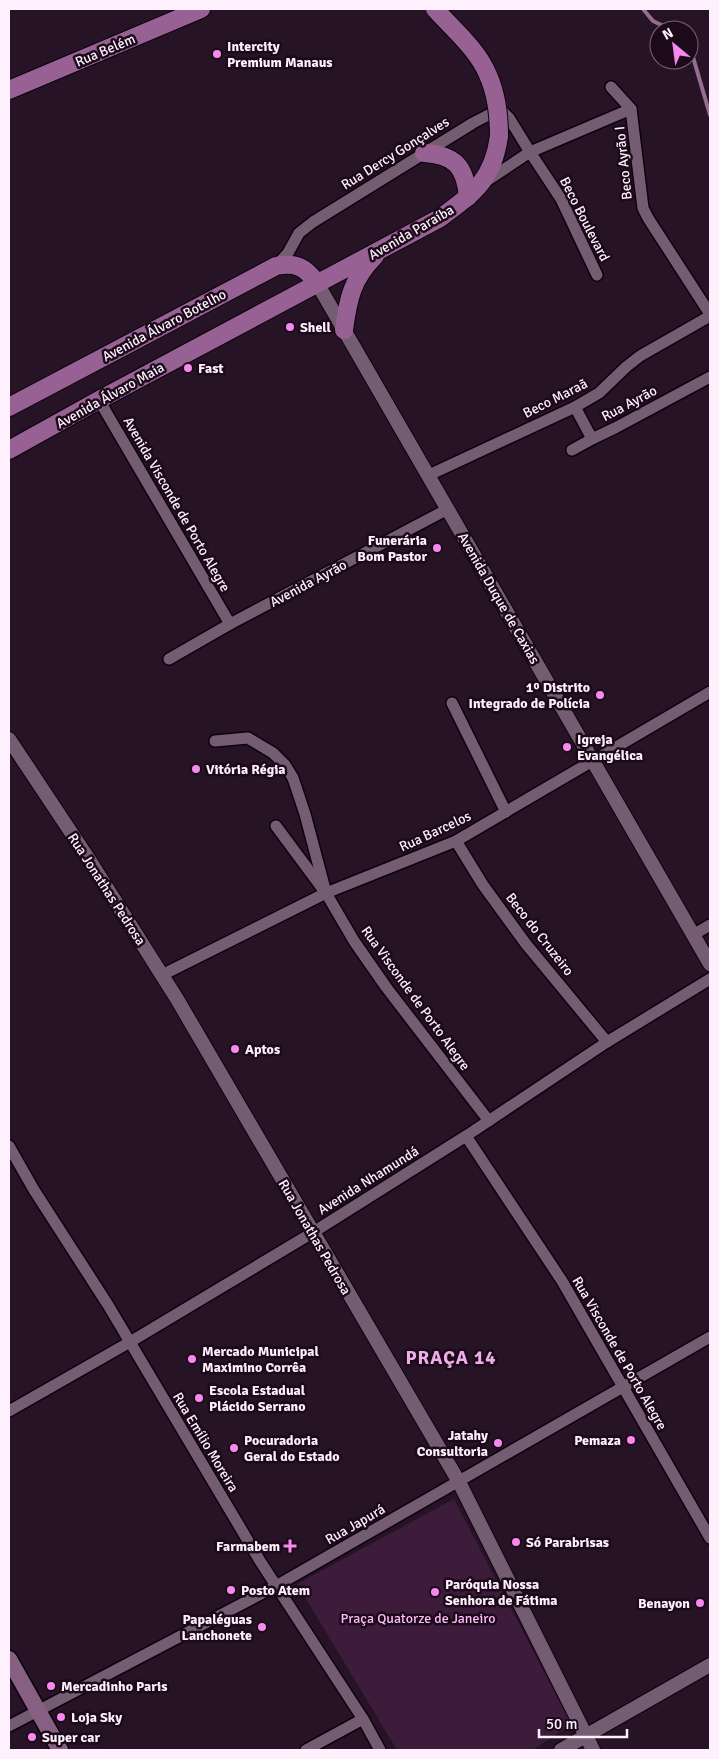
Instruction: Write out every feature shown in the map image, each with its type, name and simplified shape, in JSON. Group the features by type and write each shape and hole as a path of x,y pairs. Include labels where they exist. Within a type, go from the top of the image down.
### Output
{"main road":[{"name":"Rua Belém","path":"9,90 201,9"},
{"name":"Avenida Paraíba","path":"317,283 381,251 440,218 474,191 490,170 497,154 499,115 495,94 488,74 475,54 435,9"},
{"path":"424,153 439,154 451,158 459,166 474,191"},
{"path":"344,330 347,306 353,287 368,264 381,251"},
{"path":"276,266 291,264 302,268 317,283"},
{"name":"Avenida Álvaro Botelho","path":"9,407 276,266"},
{"name":"Avenida Álvaro Maia","path":"9,450 98,400 317,283"},
{"path":"9,1659 60,1750"}],"street":[{"name":"Beco Ayrão I","path":"611,87 632,109 643,208 710,315"},
{"path":"474,191 530,152 632,109"},
{"name":"Rua Dercy Gonçalves","path":"276,266 288,253 300,233 313,222 473,122 494,112 502,111 509,118 530,152"},
{"name":"Beco Boulevard","path":"530,152 561,199 597,275"},
{"name":"Avenida Duque de Caxias","path":"317,283 710,964"},
{"name":"Beco Maraã","path":"428,475 575,407 599,393 640,356 710,315"},
{"name":"Rua Ayrão","path":"575,407 590,435 594,438 710,377"},
{"name":"Avenida Visconde de Porto Alegre","path":"98,400 230,624"},
{"path":"572,450 594,438"},
{"name":"Avenida Ayrão","path":"169,659 230,624 448,509"},
{"name":"Rua Barcelos","path":"162,975 326,893 456,841 710,692"},
{"path":"452,703 506,812"},
{"name":"Rua Visconde de Porto Alegre","path":"215,741 248,738 273,753 286,765 293,778 305,814 326,893 354,941 386,987 489,1121"},
{"name":"Rua Jonathas Pedrosa","path":"9,740 13,758 88,858 162,975 459,1482 594,1750"},
{"path":"276,826 326,893"},
{"name":"Beco do Cruzeiro","path":"456,841 483,885 526,944 607,1042"},
{"path":"693,935 710,925"},
{"name":"Avenida Nhamundá","path":"9,1411 130,1342 312,1233 466,1136 607,1042 710,979"},
{"name":"Rua Visconde de Porto Alegre","path":"466,1136 562,1281 710,1538"},
{"name":"Rua Emílio Moreira","path":"9,1146 130,1342 276,1586 363,1719 380,1750"},
{"name":"Rua Japurá","path":"9,1726 276,1586 710,1337"},
{"path":"561,1750 710,1665"},
{"path":"306,1750 363,1719"}],"green space":[{"name":"Praça Quatorze de Janeiro","path":"454,1499 571,1724 533,1750 397,1750 297,1584"}],"waterway":[{"path":"643,9 652,20"},
{"path":"697,70 710,115"}],"place":[{"name":"Intercity Premium Manaus","path":"217,54"},
{"name":"Shell","path":"290,327"},
{"name":"Fast","path":"188,368"},
{"name":"Funerária Bom Pastor","path":"437,548"},
{"name":"1º Distrito Integrado de Polícia","path":"600,695"},
{"name":"Igreja Evangélica","path":"567,747"},
{"name":"Vitória Régia","path":"196,769"},
{"name":"Aptos","path":"235,1049"},
{"name":"Mercado Municipal Maximino Corrêa","path":"192,1359"},
{"name":"Escola Estadual Plácido Serrano","path":"199,1398"},
{"name":"Pemaza","path":"631,1440"},
{"name":"Jatahy Consultoria","path":"498,1443"},
{"name":"Pocuradoria Geral do Estado","path":"234,1448"},
{"name":"Só Parabrisas","path":"516,1542"},
{"name":"Farmabem","path":"290,1546"},
{"name":"Posto Atem","path":"231,1590"},
{"name":"Paróquia Nossa Senhora de Fátima","path":"435,1592"},
{"name":"Benayon","path":"700,1603"},
{"name":"Papaléguas Lanchonete","path":"262,1627"},
{"name":"Mercadinho Paris","path":"51,1686"},
{"name":"Loja Sky","path":"61,1717"},
{"name":"Super car","path":"32,1737"}],"district":[{"name":"PRAÇA 14","path":"451,1357"}]}
